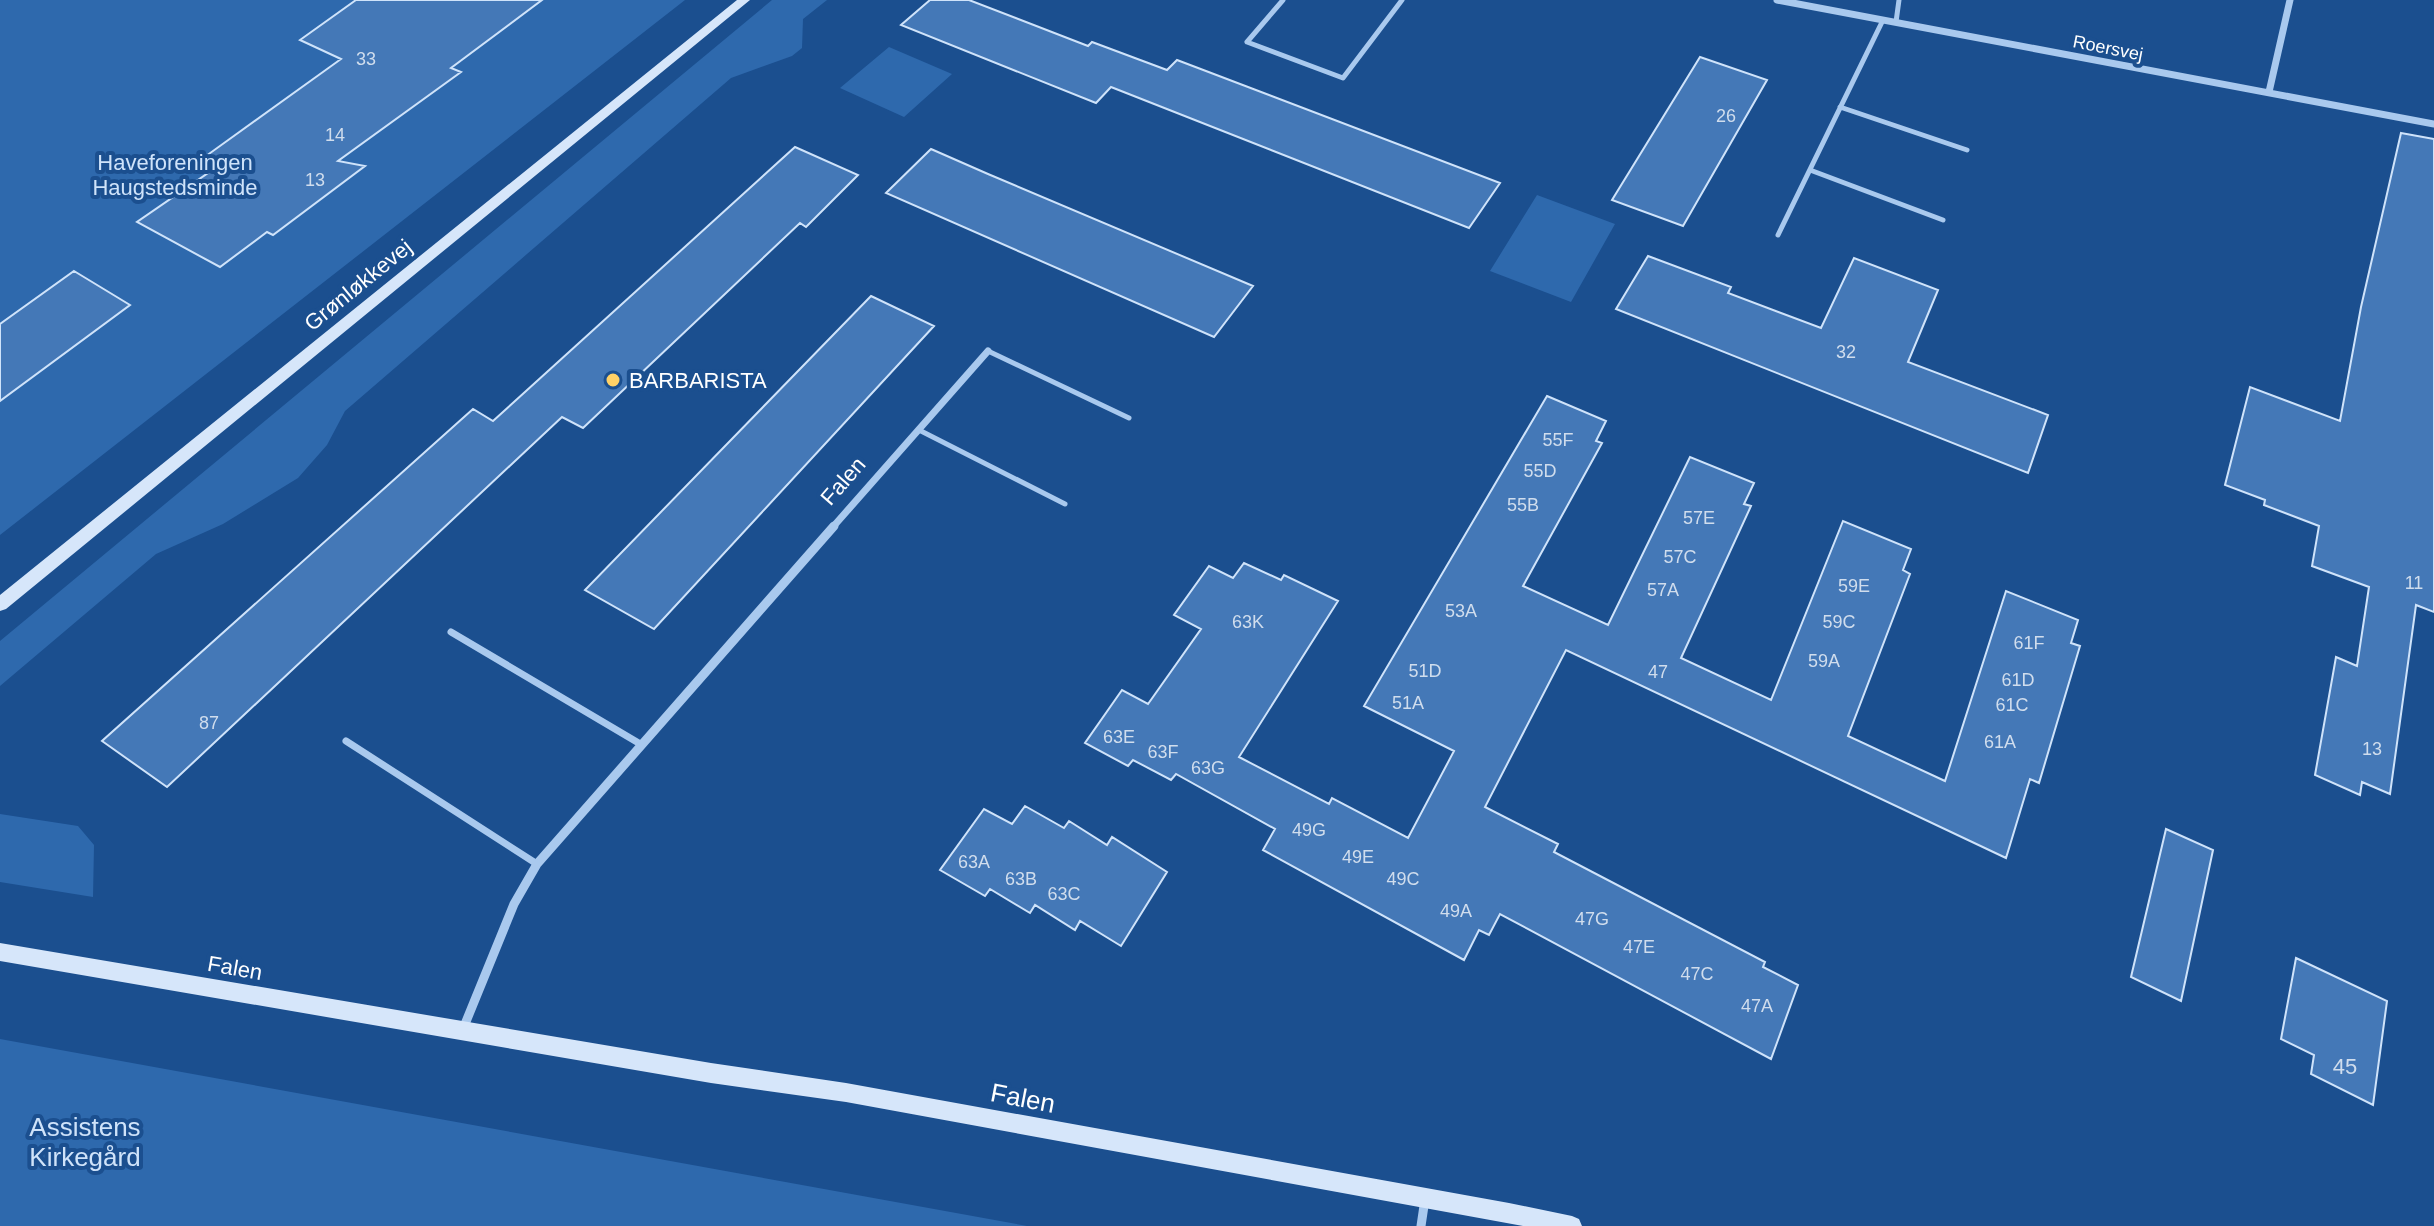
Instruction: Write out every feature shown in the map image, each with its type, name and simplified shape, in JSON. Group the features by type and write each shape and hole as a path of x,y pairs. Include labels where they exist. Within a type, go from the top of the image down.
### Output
{"street":[{"name":"Grønløkkevej","path":"0,604 744,0"},
{"name":"Roersvej","path":"1777,0 2434,124"},
{"path":"2269,92 2290,0"},
{"name":"Falen","path":"463,1030 514,904 537,864 988,351"},
{"name":"Falen","path":"0,952 711,1073 793,1082 1072,1134 1426,1194 1572,1226"},
{"path":"1421,1226 1426,1194"}],"lane":[{"path":"1283,0 1247,42 1343,78 1402,0"},
{"path":"1896,22 1899,0"},
{"path":"1778,235 1883,20"},
{"path":"1840,107 1967,150"},
{"path":"1810,170 1943,220"},
{"path":"988,351 1129,418"},
{"path":"919,430 1065,504"},
{"path":"451,632 642,745"},
{"path":"346,741 537,864"}],"green space":[{"name":"Haveforeningen Haugstedsminde","path":"0,0 685,0 0,535"},
{"path":"772,0 827,0 803,19 802,48 792,56 731,78 345,411 327,445 298,478 223,524 156,554 0,686 0,641"},
{"path":"889,47 952,74 904,117 840,88"},
{"path":"1537,195 1615,224 1571,302 1490,271"},
{"path":"0,814 78,826 94,845 93,897 0,882"},
{"name":"Assistens Kirkegård","path":"0,1039 1027,1226 0,1226"}],"building":[{"path":"356,0 542,0 451,68 461,72 338,161 365,166 273,235 267,232 220,267 137,222 221,164 206,156 341,59 300,40"},
{"path":"930,0 969,0 1088,46 1092,42 1167,70 1177,60 1500,183 1469,228 1111,87 1096,103 901,25"},
{"path":"1700,57 1767,80 1683,226 1612,200"},
{"path":"2401,133 2434,139 2434,612 2416,605 2390,794 2362,782 2360,795 2315,775 2336,657 2357,666 2369,587 2312,566 2319,526 2264,505 2265,500 2225,485 2250,387 2340,421 2361,307"},
{"path":"795,147 858,175 806,227 800,223 583,428 562,417 167,787 102,741 473,409 493,421"},
{"path":"931,149 1253,286 1214,337 886,193"},
{"path":"1648,256 1731,287 1728,293 1821,328 1854,258 1938,290 1908,362 2048,415 2028,473 1616,309"},
{"path":"74,271 130,305 0,401 0,324"},
{"path":"871,296 934,326 654,629 585,590"},
{"path":"1547,396 1606,421 1596,441 1602,443 1523,586 1608,625 1690,457 1754,483 1744,504 1751,506 1681,658 1771,700 1843,521 1911,549 1903,570 1910,574 1848,736 1945,781 2006,591 2078,620 2071,643 2080,646 2039,783 2030,779 2006,858 1566,650 1485,807 1558,844 1554,852 1765,962 1763,967 1798,985 1771,1059 1500,914 1489,935 1479,930 1464,960 1263,850 1275,829 1176,774 1171,780 1133,760 1128,766 1085,743 1122,690 1148,704 1201,629 1174,615 1209,566 1233,578 1244,563 1281,580 1284,575 1338,601 1239,757 1329,804 1332,798 1408,838 1454,751 1364,706"},
{"path":"1025,806 1064,828 1069,821 1107,845 1112,837 1167,872 1121,946 1080,921 1075,930 1035,905 1030,913 990,889 985,896 940,870 984,809 1012,824"},
{"path":"2166,829 2213,850 2181,1001 2131,977"},
{"path":"2296,958 2387,1001 2373,1105 2311,1074 2314,1055 2281,1039"}],"place":[{"name":"BARBARISTA","path":"613,380"}]}
